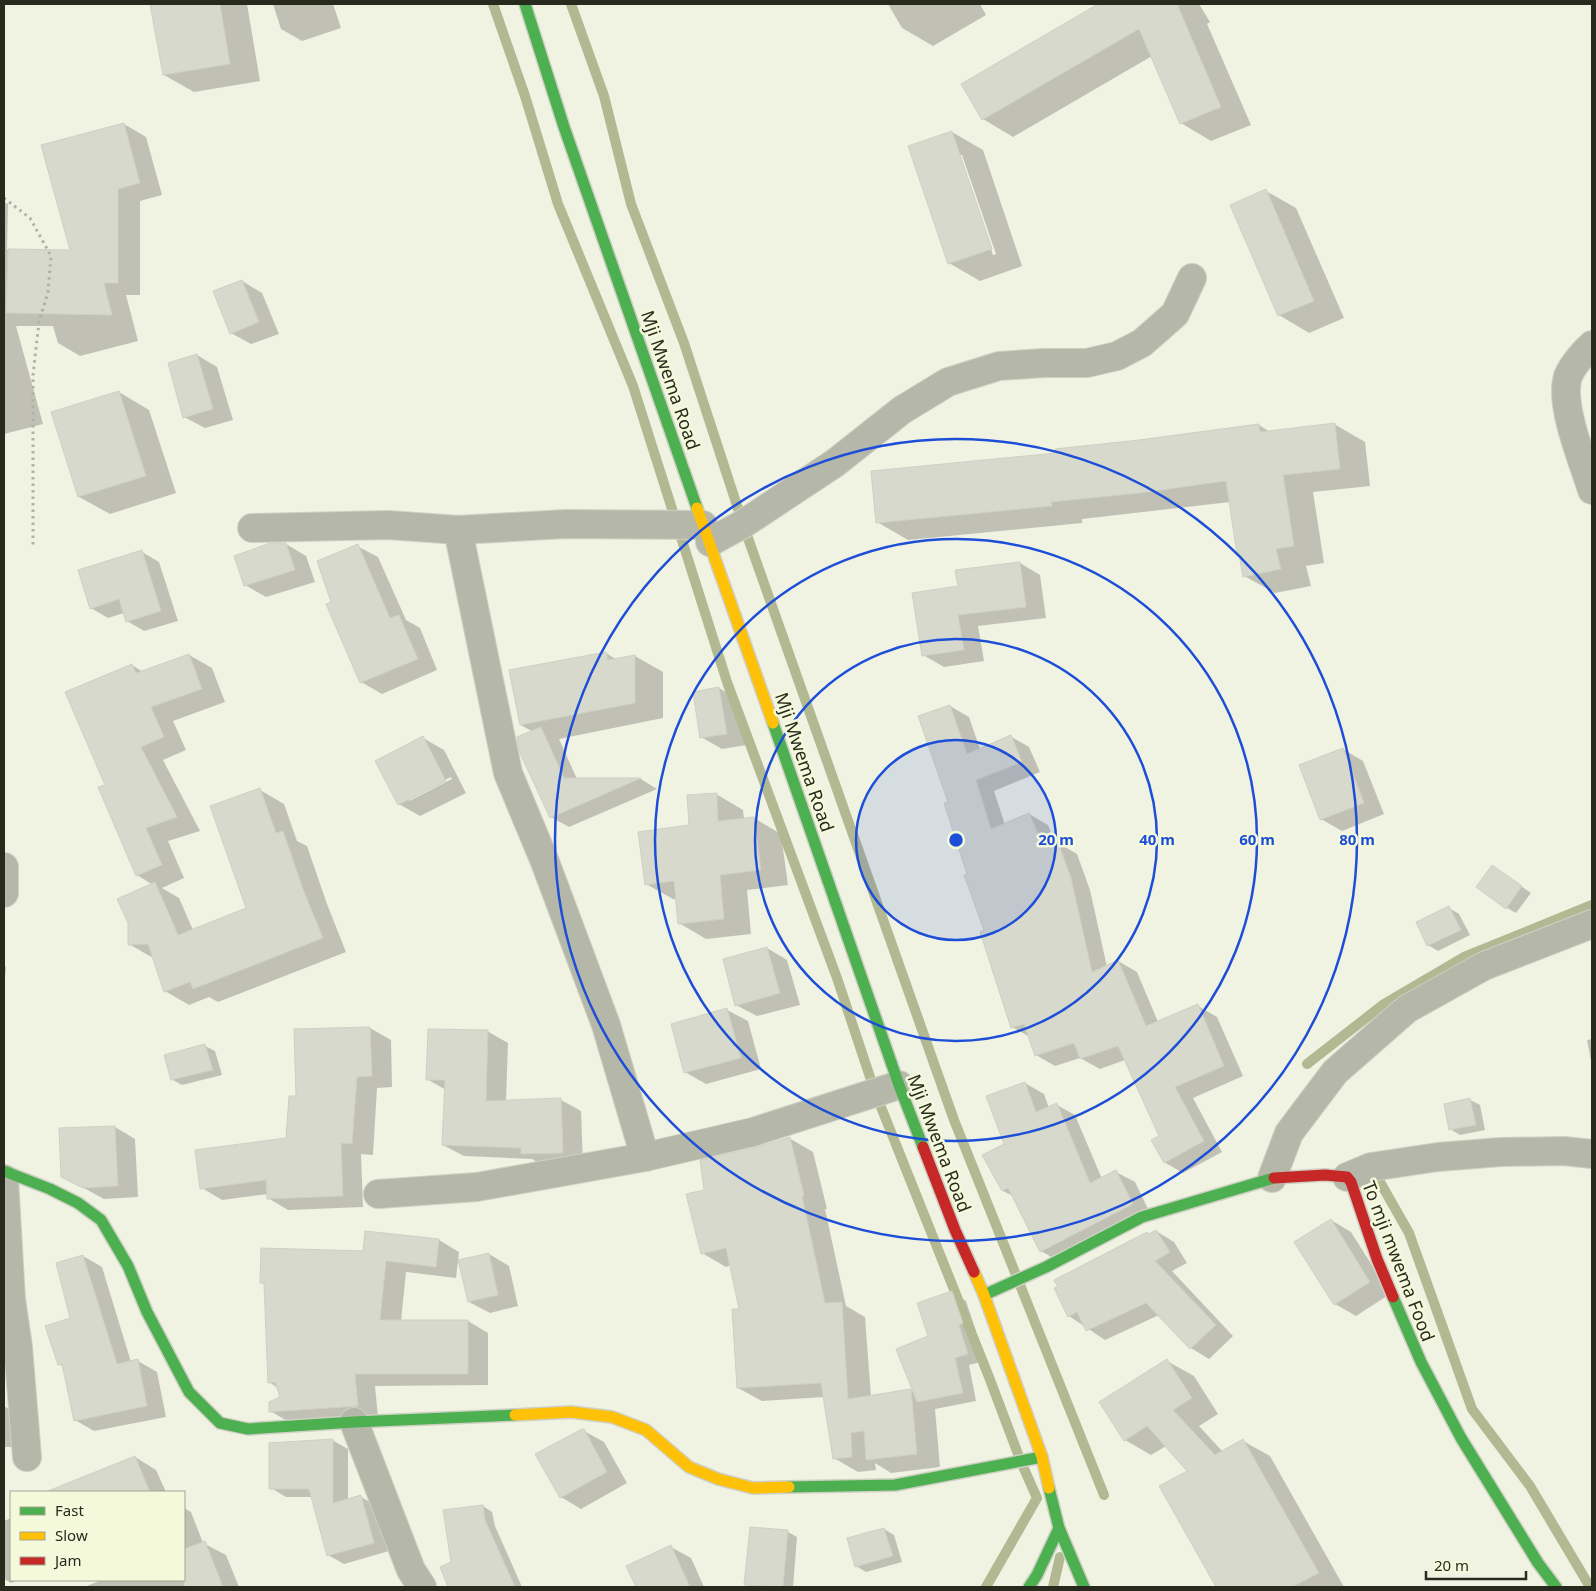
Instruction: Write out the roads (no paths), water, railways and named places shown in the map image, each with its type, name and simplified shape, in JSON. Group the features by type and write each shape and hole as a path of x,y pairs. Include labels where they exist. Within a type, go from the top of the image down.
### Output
{"street":[{"name":"Mji Mwema Road","path":"524,4 568,136 899,1085 955,1230 984,1295 1042,1457 1059,1528 1084,1587"},
{"path":"252,528 388,525 458,530 566,524 706,533 743,524 827,468 902,410 948,382 999,366 1087,363 1117,356 1142,343 1175,314 1192,278"},
{"path":"1592,345 1584,352 1567,379 1568,412 1592,490"},
{"path":"458,530 508,773 545,862 606,1025 645,1157"},
{"path":"4,867 4,893"},
{"path":"1272,1178 1289,1133 1335,1072 1407,1009 1484,966 1592,924"},
{"path":"378,1194 477,1187 645,1157 753,1132 899,1085"},
{"path":"1347,1176 1371,1167 1438,1157 1492,1152 1564,1151 1592,1154"},
{"path":"4,1171 50,1189 78,1203 101,1220 128,1266 147,1312 189,1392 220,1423 248,1429 570,1412 612,1417 646,1430 689,1467 753,1488 895,1485 1042,1457"},
{"name":"To mji mwema Food","path":"984,1295 1046,1267 1142,1217 1272,1178 1325,1175 1347,1176 1377,1259 1420,1362 1461,1438 1538,1562 1556,1587"},
{"path":"4,1179 7,1299 18,1347 27,1456"},
{"path":"354,1422 411,1570 422,1587"},
{"path":"1029,1587 1037,1576 1059,1528"}],"waterway":[{"path":"493,4 525,96 558,204 633,386 727,682 837,978 875,1092 1021,1462 1037,1498 986,1587"},
{"path":"571,4 604,96 631,204 684,343 743,524 954,1120 1104,1495"},
{"path":"1307,1064 1384,1004 1464,957 1592,905"},
{"path":"1372,1168 1409,1233 1472,1409 1530,1486 1590,1587"},
{"path":"1053,1587 1060,1557"}]}
